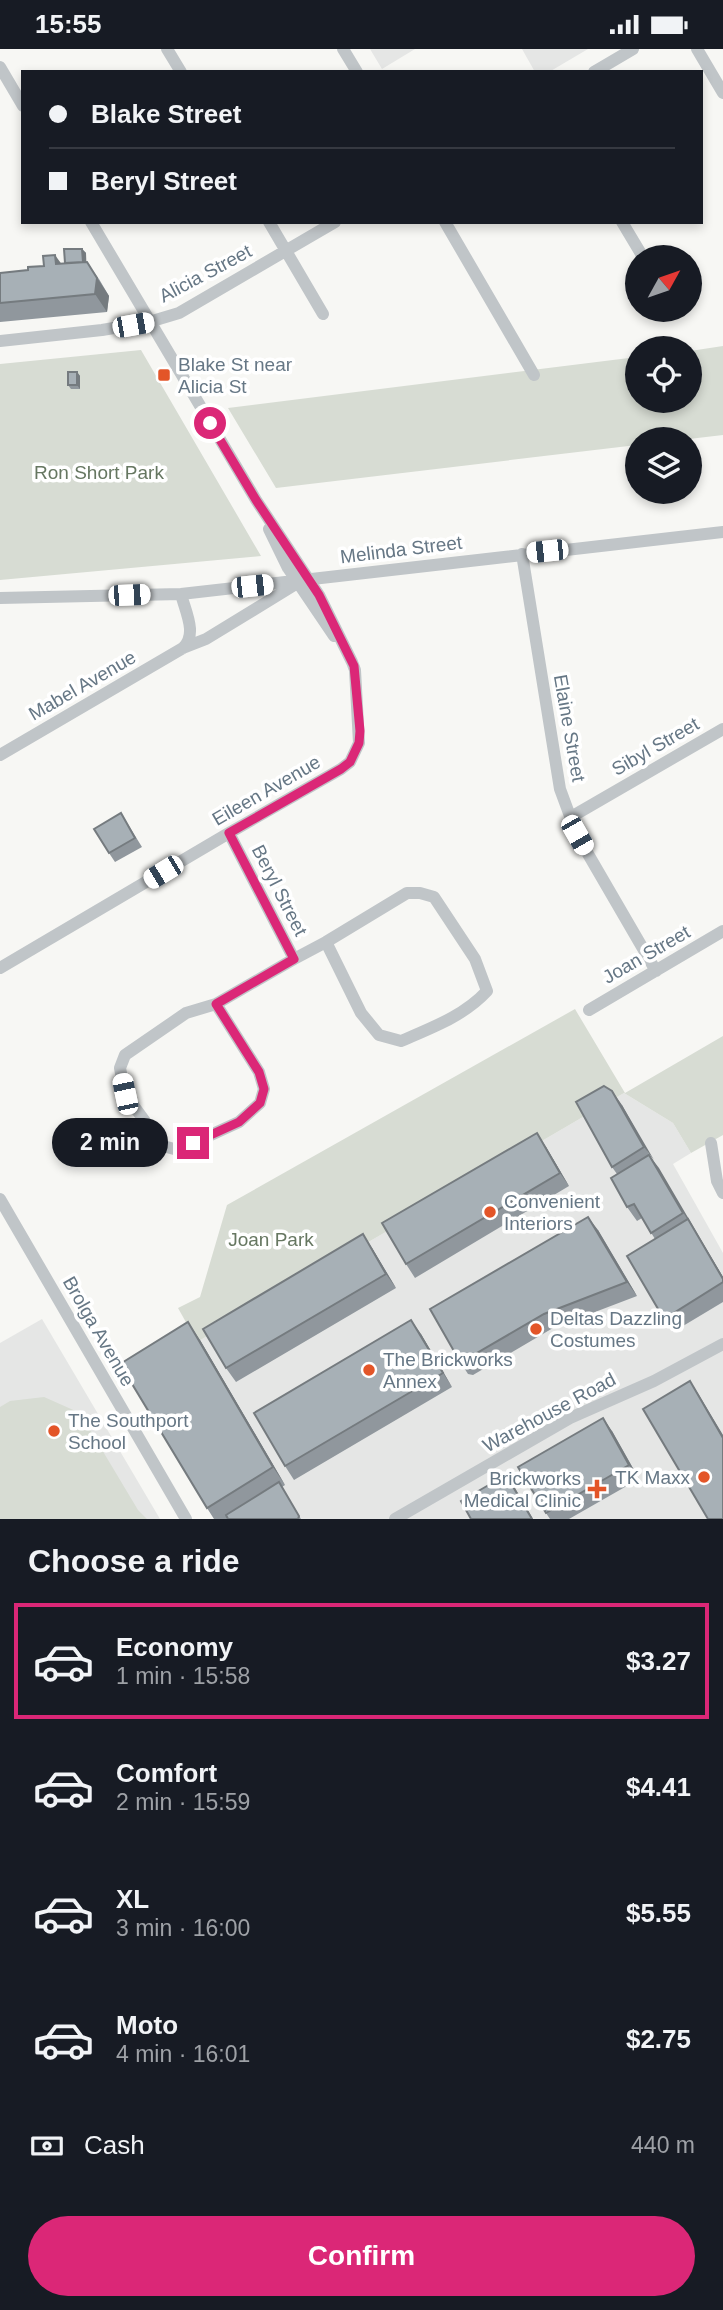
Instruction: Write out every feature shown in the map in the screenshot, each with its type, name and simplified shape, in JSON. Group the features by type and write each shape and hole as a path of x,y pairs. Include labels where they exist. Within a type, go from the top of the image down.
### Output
{"street":[{"path":"167,49 180,70"},
{"path":"343,49 355,70"},
{"path":"597,70 633,49"},
{"path":"697,49 723,93"},
{"path":"0,67 21,103"},
{"name":"Eileen Avenue","path":"0,968 341,769 350,762 359,743 355,670 330,615 283,559 256,500 92,224"},
{"path":"270,224 323,314"},
{"name":"Alicia Street","path":"0,341 102,330 149,322 179,313 332,224"},
{"path":"446,224 534,375"},
{"path":"623,224 636,245"},
{"name":"Melinda Street","path":"0,598 181,594 723,532"},
{"name":"Elaine Street","path":"522,554 560,789 577,835 656,971"},
{"name":"Mabel Avenue","path":"0,755 183,648 206,639 301,581"},
{"path":"181,594 191,633 183,648"},
{"name":"Sibyl Street","path":"571,817 723,729"},
{"name":"Beryl Street","path":"216,1004 259,1072 264,1089 260,1103 239,1122 178,1150 163,1146 125,1094 120,1068 125,1055 186,1013 216,1004 294,959 229,833"},
{"path":"294,959 407,893 420,893 434,897 475,960 487,991 479,1000 448,1020 401,1041 379,1035 362,1013 326,942"},
{"name":"Joan Street","path":"589,1010 723,931"},
{"path":"711,1143 717,1181 723,1193"},
{"name":"Brolga Avenue","path":"0,1199 186,1519"},
{"name":"Warehouse Road","path":"395,1519 570,1418 654,1381 723,1344"}],"shaded area":[{"path":"370,49 415,49 382,69"},
{"path":"522,49 588,49 552,70 534,70"},
{"path":"624,1093 673,1123 691,1153 673,1164 723,1253 723,1519 215,1519 197,1342"},
{"name":"The Southport School","path":"42,1319 160,1519 0,1519 0,1343"}],"green space":[{"path":"723,346 723,435 702,437 702,427 625,427 625,446 276,488 228,408 625,358 625,413 702,413 702,349"},
{"name":"Ron Short Park","path":"141,350 261,556 0,580 0,364"},
{"name":"Joan Park","path":"575,1009 625,1093 723,1036 723,1135 691,1153 673,1123 624,1093 197,1342 178,1308 200,1297 227,1205"},
{"name":"The Southport School","path":"44,1397 80,1413 138,1510 147,1519 0,1519 0,1407 10,1401"}],"building":[{"path":"64,249 82,249 83,262 65,263"},
{"path":"55,255 56,264 87,262 97,278 95,294 0,303 0,273 44,266 43,256"},
{"path":"68,372 77,372 77,385 68,385"},
{"path":"121,813 135,838 109,853 94,829"},
{"path":"604,1086 612,1091 644,1147 612,1167 576,1102"},
{"path":"537,1133 560,1173 406,1264 382,1223"},
{"path":"649,1155 683,1213 651,1233 634,1204 627,1207 611,1178"},
{"path":"588,1217 627,1282 544,1314 463,1361 459,1360 430,1309"},
{"path":"688,1219 723,1282 664,1319 627,1256"},
{"path":"363,1234 386,1274 226,1368 203,1329"},
{"path":"411,1320 443,1373 285,1466 254,1413"},
{"path":"188,1322 273,1467 207,1508 120,1364"},
{"name":"TK Maxx","path":"690,1381 723,1438 723,1519 708,1519 643,1409"},
{"path":"603,1418 629,1465 546,1513 518,1467"},
{"path":"506,1475 532,1519 471,1519 461,1501"},
{"path":"279,1482 299,1516 298,1519 228,1519 226,1515"}],"place":[{"name":"Blake St near Alicia St","path":"164,375"},
{"name":"Convenient Interiors","path":"490,1212"},
{"name":"Deltas Dazzling Costumes","path":"536,1329"},
{"name":"The Brickworks Annex","path":"369,1370"},
{"name":"The Southport School","path":"54,1431"},
{"name":"TK Maxx","path":"704,1477"},
{"name":"Brickworks Medical Clinic","path":"597,1489"}],"route":[{"path":"193,1143 239,1122 260,1103 264,1089 259,1072 216,1004 294,959 229,833 350,762 356,753 360,731 354,666 330,615 210,423"}]}
